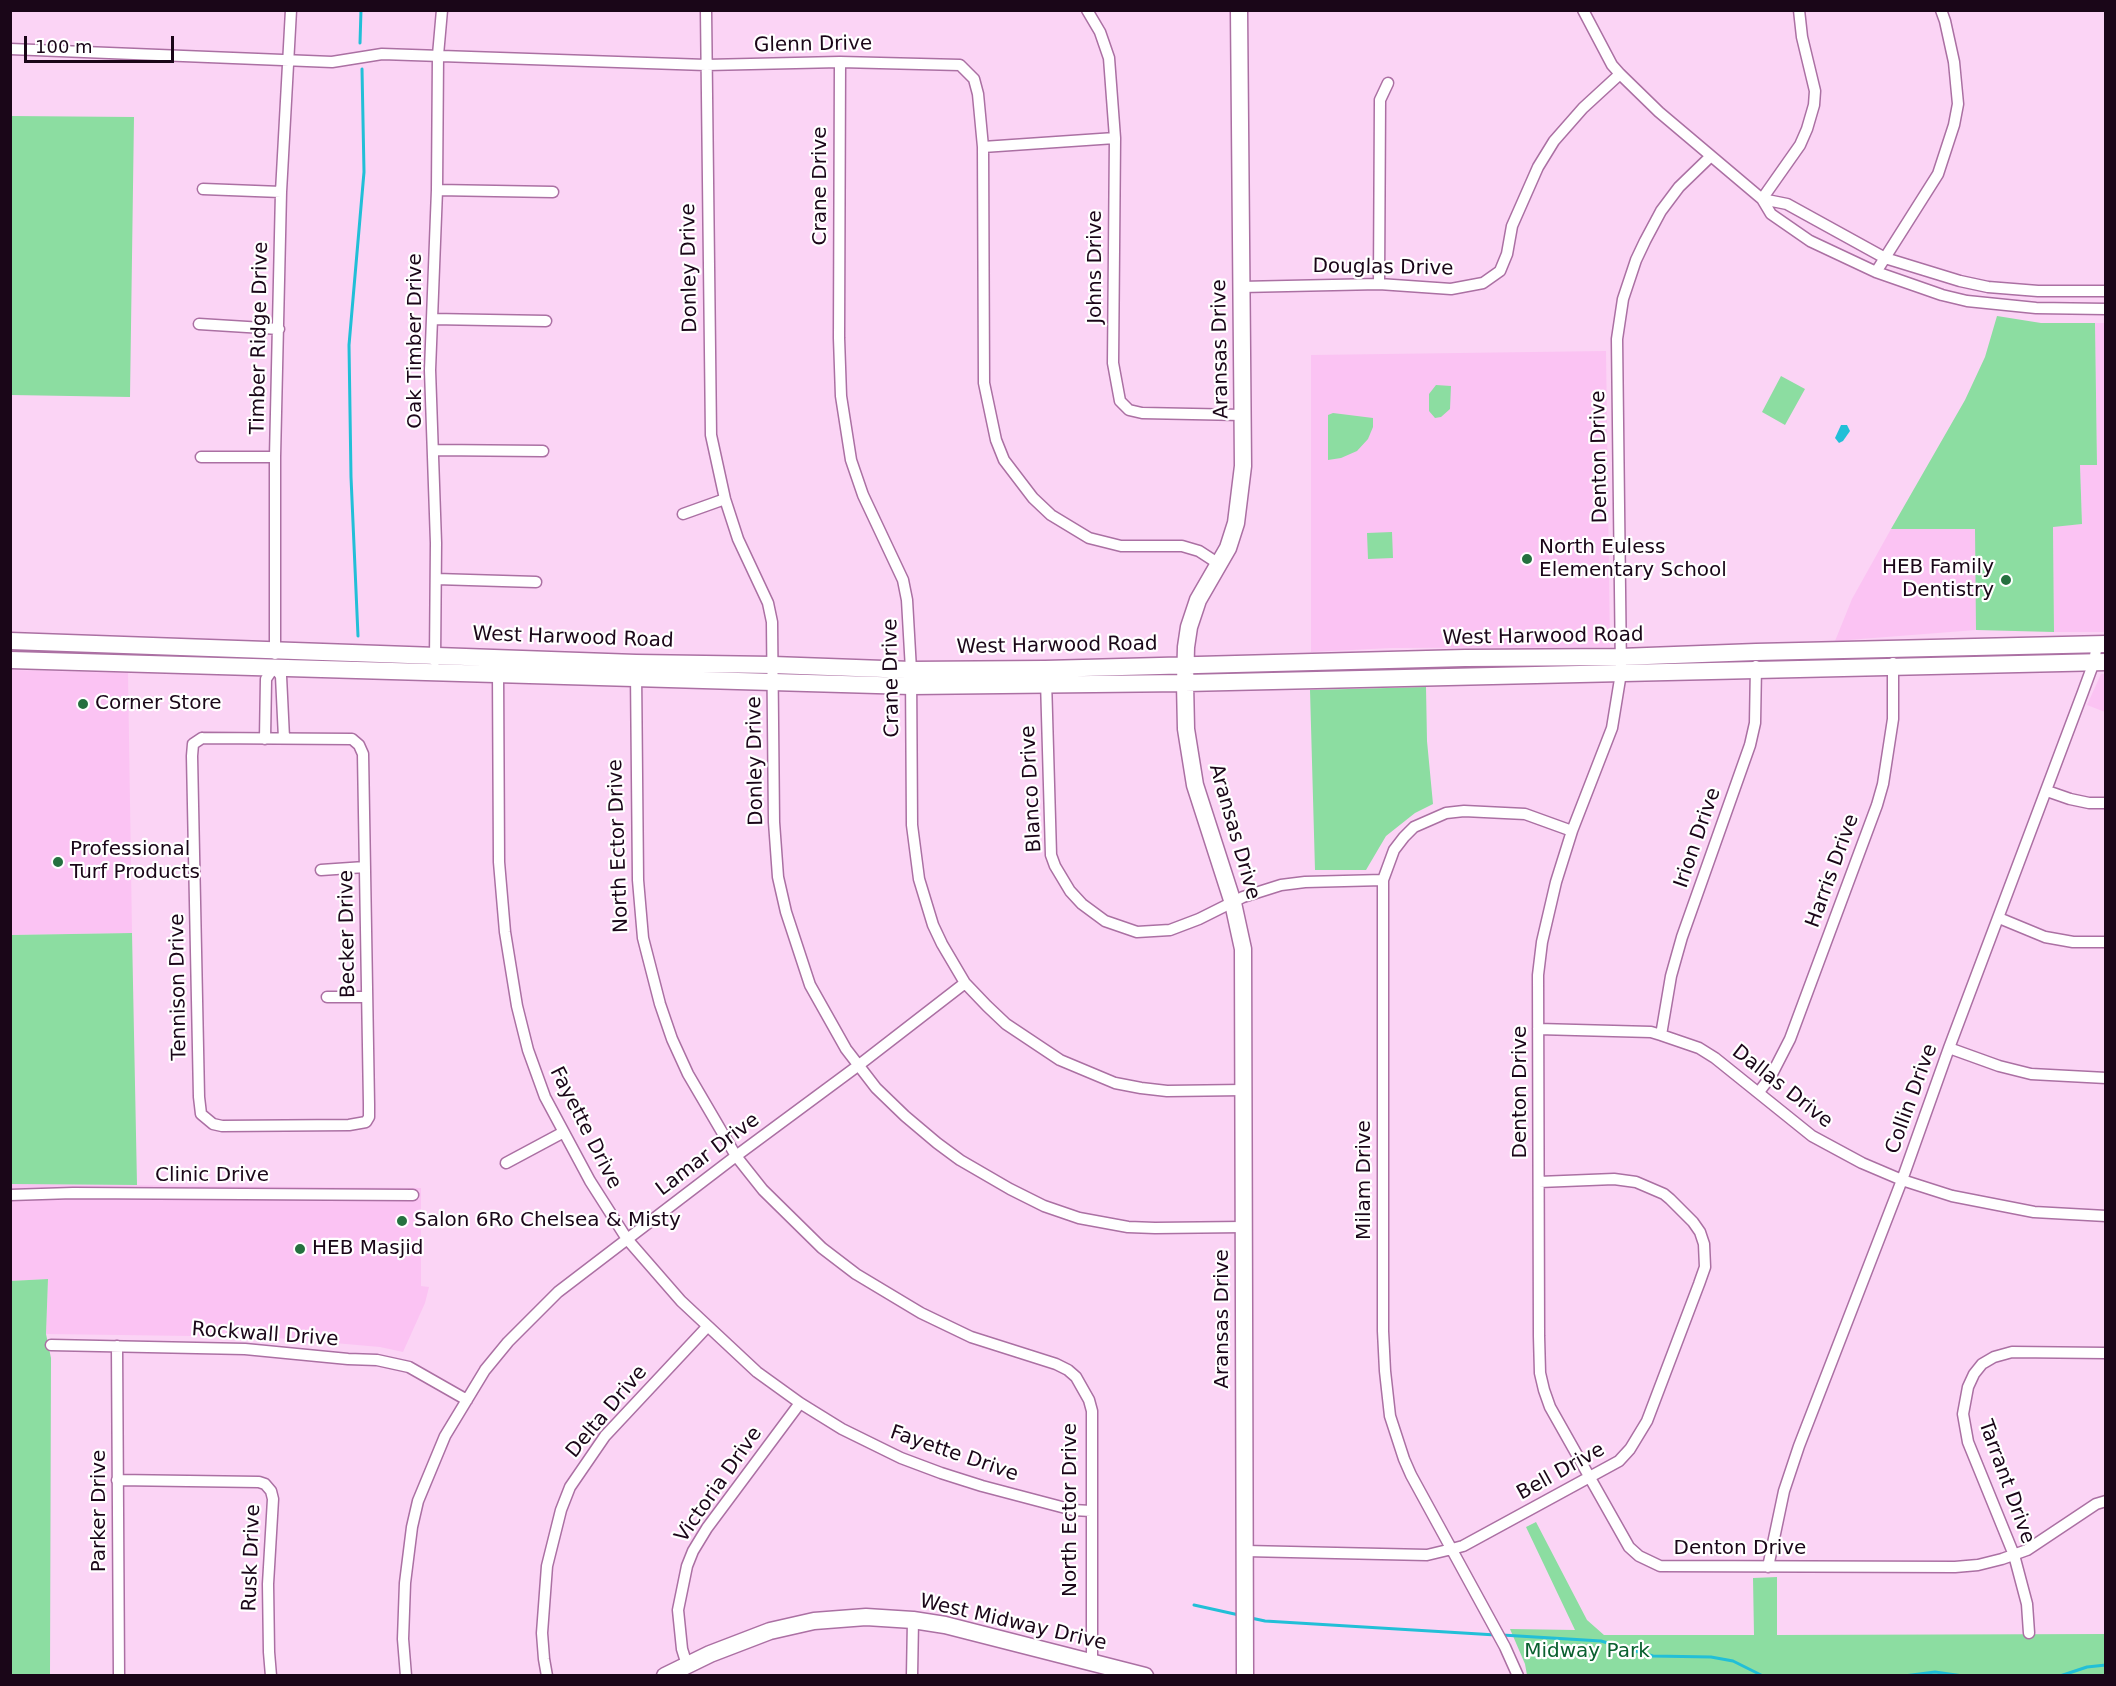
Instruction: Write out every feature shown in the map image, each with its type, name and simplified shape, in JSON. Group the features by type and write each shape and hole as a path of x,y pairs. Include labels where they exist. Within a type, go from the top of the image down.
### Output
{"main road":[{"name":"Aransas Drive","path":"1239,10 1243,416 1240,505 1236,523 1219,564 1198,600 1192,617 1186,647 1185,682 1186,729 1195,785 1233,903 1244,950 1245,1676"},
{"name":"West Harwood Road","path":"10,641 275,658 911,678 1046,677 1185,682 1493,676 1756,652 2102,644"},
{"path":"54,661 57,643"},
{"name":"West Harwood Road","path":"10,660 275,658"},
{"name":"West Harwood Road","path":"1046,677 1185,665 1493,658 1756,669 2100,662"},
{"path":"1493,658 1493,676"},
{"name":"West Midway Drive","path":"665,1676 741,1641 814,1621 866,1617 945,1625 1092,1670 1145,1676"}],"street":[{"name":"Timber Ridge Drive","path":"275,658 275,457 281,192 291,10"},
{"name":"Oak Timber Drive","path":"435,663 434,450 430,370 437,190 438,56 442,10"},
{"name":"Donley Drive","path":"706,10 711,435 725,499 738,539 768,603 772,622 774,822 778,877 786,912 810,985 846,1049 876,1088 937,1143 960,1160 1010,1189 1044,1206 1078,1218 1128,1227 1244,1227"},
{"name":"Johns Drive","path":"1087,10 1100,32 1109,58 1115,138 1113,363 1120,401 1129,410 1142,413 1243,416"},
{"path":"1762,199 1800,145 1814,105 1815,91 1802,37 1799,10"},
{"path":"1876,272 1938,174 1954,125 1958,104 1954,63 1941,10"},
{"path":"1586,11 1612,65 1620,74 1659,112 1762,199 1771,214 1789,228 1876,272 1942,295 1985,304 2070,310 2106,309"},
{"name":"Glenn Drive","path":"10,49 332,62 382,54 706,65 840,62 960,65 974,79 978,94 983,147 984,383 996,441 1004,460 1033,498 1051,515 1089,538 1121,546 1182,546 1198,551 1219,564"},
{"name":"Crane Drive","path":"840,62 839,338 841,396 851,460 863,495 903,580 908,609 911,678 912,825 919,879 933,925 966,982 1006,1024 1060,1060 1115,1083 1141,1088 1167,1091 1244,1090"},
{"name":"Douglas Drive","path":"1241,287 1379,284 1451,289 1483,283 1500,271 1507,255 1512,226 1538,166 1554,141 1583,108 1620,74"},
{"path":"1379,284 1380,100 1388,84"},
{"path":"983,147 1115,138"},
{"name":"Denton Drive","path":"1711,156 1678,188 1661,211 1636,260 1623,299 1617,339 1621,665 1612,728 1572,831 1554,891 1542,942 1538,975 1540,1373 1550,1407 1629,1547 1648,1562 1660,1566 1955,1567 1986,1563 2027,1550 2097,1504 2106,1501"},
{"path":"203,189 281,192"},
{"path":"437,190 553,192"},
{"path":"1762,199 1787,204 1885,258 1916,268 1988,287 2038,291 2106,291"},
{"path":"1985,304 1988,287"},
{"path":"432,319 546,321"},
{"path":"199,324 279,328"},
{"path":"434,450 543,451"},
{"path":"201,457 275,457"},
{"path":"683,514 725,499"},
{"path":"436,579 536,582"},
{"name":"Collin Drive","path":"1768,1567 1784,1491 1799,1446 2047,791 2100,662 2102,644"},
{"name":"Harris Drive","path":"1759,1092 1771,1076 1790,1039 1877,805 1883,784 1893,719 1893,649"},
{"name":"Irion Drive","path":"1661,1035 1671,976 1750,745 1755,723 1756,652"},
{"path":"275,658 281,676 284,738 265,739 266,679 275,658"},
{"name":"Fayette Drive","path":"498,665 499,862 505,932 517,1006 528,1050 545,1097 562,1133 606,1209 627,1239 681,1301 757,1372 842,1429 901,1458 982,1486 1073,1510 1091,1512"},
{"name":"North Ector Drive","path":"636,670 638,880 643,938 660,1004 672,1039 688,1074 736,1156 763,1190 822,1248 856,1274 921,1313 961,1332 1056,1364 1076,1377 1089,1400 1092,1411 1092,1670"},
{"name":"Blanco Drive","path":"1046,677 1051,855 1070,891 1082,904 1105,921 1137,932 1170,930 1199,920 1243,897 1281,885 1305,882 1383,880"},
{"name":"Tennison Drive","path":"265,739 202,738 193,744 201,1114 206,1120 222,1126 349,1125 366,1122"},
{"name":"Becker Drive","path":"284,738 352,739 363,754 369,1117 366,1122"},
{"path":"2047,791 2080,801 2106,803"},
{"name":"Milam Drive","path":"1518,1676 1505,1647 1404,1459 1390,1416 1383,1331 1383,880 1394,850 1404,837 1414,827 1446,813 1526,814 1572,831"},
{"path":"321,870 365,867"},
{"path":"1999,918 2045,937 2073,942 2106,942"},
{"name":"Lamar Drive","path":"406,1676 402,1639 405,1583 412,1527 418,1501 445,1436 485,1370 508,1342 558,1292 860,1065 966,982"},
{"path":"327,997 367,997"},
{"name":"Dallas Drive","path":"1538,1029 1651,1032 1661,1035 1699,1048 1715,1058 1759,1092 1796,1125 1862,1163 1952,1196 2024,1210 2106,1216"},
{"path":"1949,1048 1999,1066 2031,1074 2106,1078"},
{"path":"506,1163 562,1133"},
{"name":"Bell Drive","path":"1245,1551 1427,1555 1452,1549 1463,1546 1619,1461 1630,1449 1647,1421 1705,1267 1704,1244 1700,1232 1664,1194 1636,1182 1614,1179 1539,1182"},
{"name":"Clinic Drive","path":"10,1195 73,1193 413,1195"},
{"name":"Delta Drive","path":"547,1676 542,1633 547,1566 561,1510 570,1487 605,1436 707,1327"},
{"name":"Rockwall Drive","path":"51,1345 245,1349 377,1360 409,1367 467,1400"},
{"name":"Parker Drive","path":"117,1346 119,1676"},
{"name":"Tarrant Drive","path":"2029,1633 2028,1604 2014,1555 1968,1442 1963,1414 1965,1402 1974,1374 1982,1364 1994,1357 2012,1352 2106,1353"},
{"name":"Victoria Drive","path":"687,1665 682,1649 678,1610 687,1566 693,1551 707,1528 800,1403"},
{"name":"Rusk Drive","path":"117,1480 259,1482 265,1484 271,1491 273,1499 268,1584 271,1676"},
{"path":"912,1676 913,1620"}],"shaded area":[{"path":"2095,323 2105,323 2105,632 2054,632 2053,526 2082,524 2080,465 2097,464"},
{"path":"1606,351 1610,647 1392,648 1311,652 1311,355"},
{"path":"1891,529 1976,529 1976,630 1835,641 1852,599"},
{"path":"11,670 128,673 132,933 11,935"},
{"path":"2101,674 2105,674 2105,712 2087,705"},
{"path":"10,1184 421,1188 421,1286 429,1287 425,1303 403,1352 380,1347 266,1337 46,1334 48,1279 11,1281"}],"green space":[{"path":"11,116 134,117 130,397 11,395"},
{"path":"1997,316 2041,323 2095,323 2097,465 2080,465 2082,524 2053,527 2054,632 1976,630 1975,529 1891,529 1965,400 1985,357"},
{"path":"1781,376 1805,389 1785,425 1762,412"},
{"path":"1436,385 1451,386 1450,409 1441,417 1435,418 1429,411 1429,394"},
{"path":"1333,413 1373,418 1373,427 1368,439 1357,451 1341,458 1328,460 1328,415"},
{"path":"1392,532 1393,558 1368,559 1367,533"},
{"path":"1426,687 1427,741 1433,804 1415,813 1386,836 1366,870 1315,870 1310,690"},
{"path":"132,933 137,1185 11,1184 11,935"},
{"path":"48,1279 46,1334 51,1358 50,1675 11,1675 10,1281"},
{"name":"Midway Park","path":"1536,1522 1587,1620 1604,1635 1754,1635 1753,1578 1777,1577 1777,1635 2105,1634 2105,1675 1527,1675 1525,1664 1510,1629 1575,1630 1526,1527"}],"water":[{"path":"1841,425 1847,425 1850,431 1839,443 1835,438"}],"waterway":[{"path":"360,43 361,10"},
{"path":"358,636 351,477 349,345 364,172 362,69"},
{"path":"1194,1605 1239,1615"},
{"path":"1251,1618 1265,1621 1496,1635"},
{"path":"1502,1635 1601,1641 1653,1656 1711,1657 1733,1661 1763,1676"},
{"path":"2060,1676 2087,1667 2106,1665"},
{"path":"1904,1676 1935,1672 1963,1676"}],"place":[{"name":"North Euless Elementary School","path":"1527,559"},
{"name":"HEB Family Dentistry","path":"2006,580"},
{"name":"Corner Store","path":"83,704"},
{"name":"Professional Turf Products","path":"58,862"},
{"name":"Salon 6Ro Chelsea & Misty","path":"402,1221"},
{"name":"HEB Masjid","path":"300,1249"}]}
